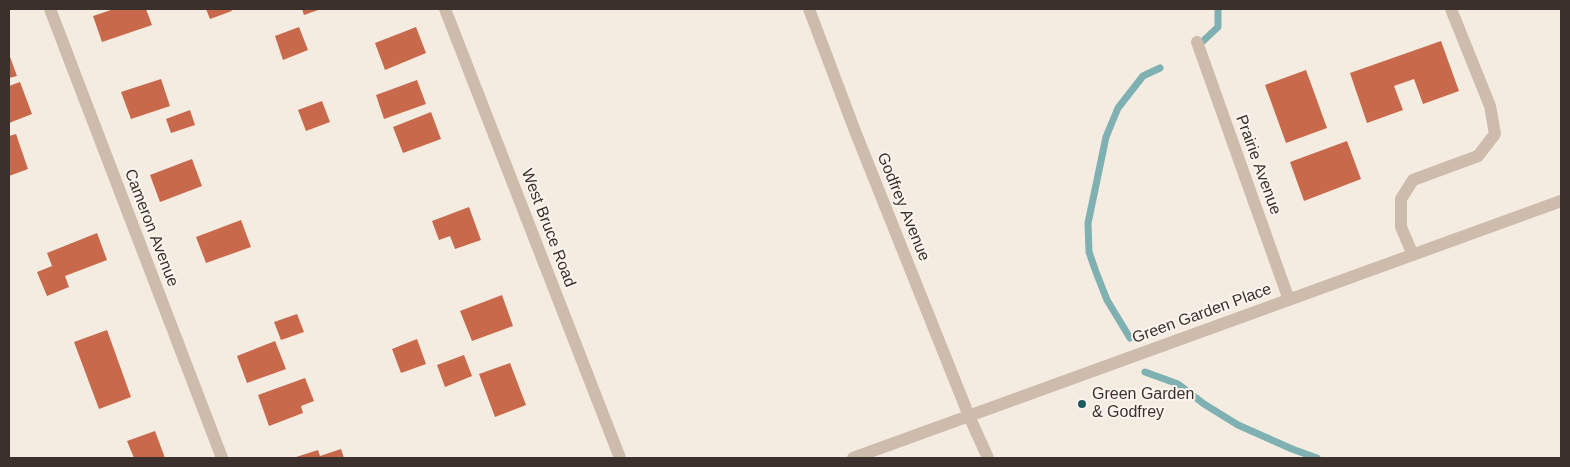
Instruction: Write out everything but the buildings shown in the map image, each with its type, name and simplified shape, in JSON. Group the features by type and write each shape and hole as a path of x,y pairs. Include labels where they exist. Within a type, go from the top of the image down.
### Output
{"street":[{"name":"Cameron Avenue","path":"50,9 222,458"},
{"name":"West Bruce Road","path":"444,9 620,458"},
{"name":"Godfrey Avenue","path":"809,9 855,131 969,416 988,458"},
{"path":"1413,255 1401,227 1401,199 1413,180 1478,156 1494,134 1490,106 1451,9"},
{"name":"Prairie Avenue","path":"1197,42 1289,300"},
{"name":"Green Garden Place","path":"853,458 1561,201"}],"waterway":[{"path":"1202,42 1218,27 1218,9"},
{"path":"1130,338 1107,300 1096,272 1089,252 1088,223 1106,137 1118,108 1143,76 1160,68"},
{"path":"1145,372 1178,384 1204,404 1238,425 1317,458"}],"place":[{"name":"Green Garden & Godfrey","path":"1082,404"}]}
